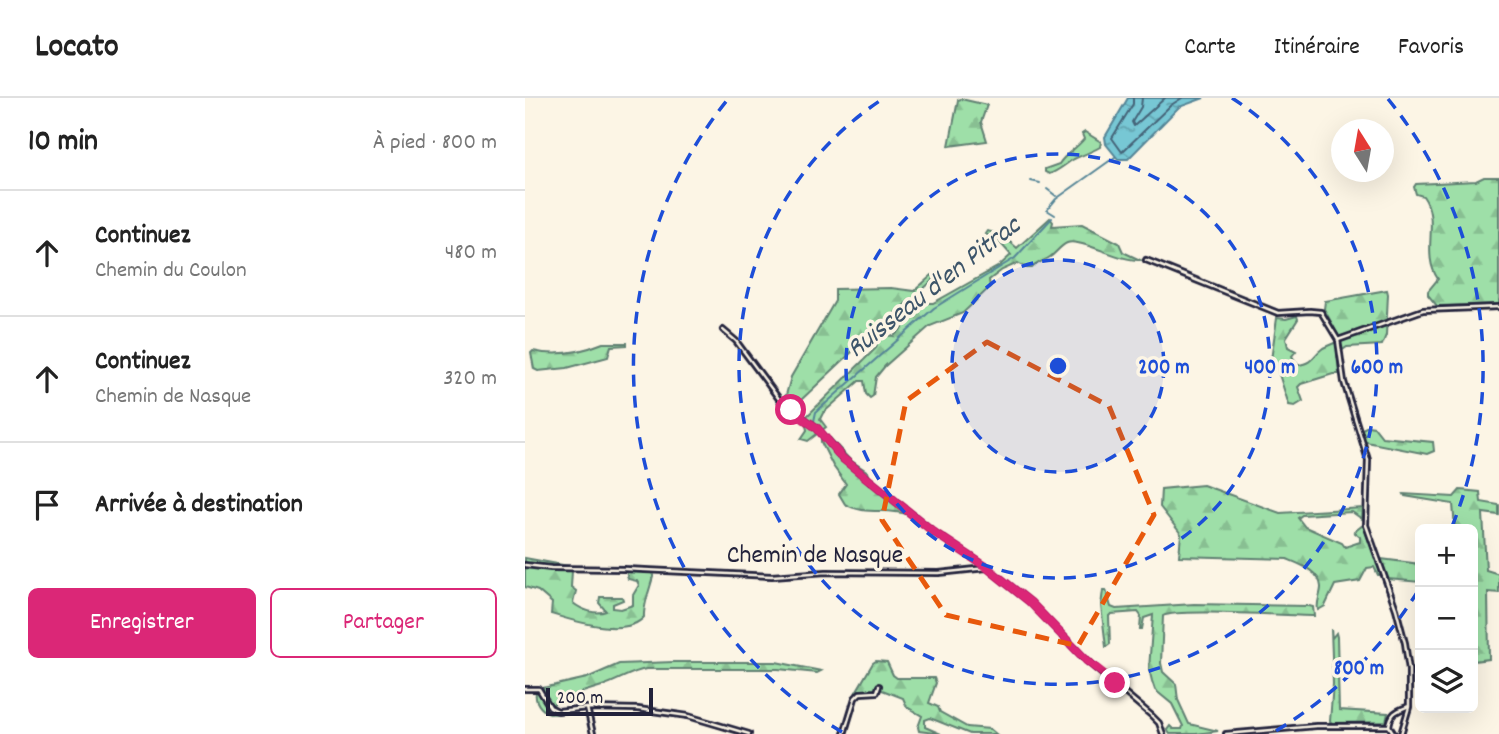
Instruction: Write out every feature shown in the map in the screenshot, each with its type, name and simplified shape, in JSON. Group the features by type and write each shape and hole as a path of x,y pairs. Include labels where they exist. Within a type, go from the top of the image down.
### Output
{"street":[{"path":"1146,260 1278,313 1321,312 1338,340 1345,382 1368,460 1366,525 1396,609 1405,643 1409,670 1409,706 1401,734"},
{"path":"1338,340 1423,310 1499,307"},
{"path":"723,330 736,341 782,403 817,428 842,458 935,533 987,568 1030,602 1087,661 1151,715 1163,734"},
{"name":"Chemin de Nasque","path":"525,565 772,576 815,573 939,573 987,568"},
{"path":"844,734 855,698 860,693 877,692 879,686"},
{"path":"525,689 539,689 550,707 558,711 621,707 688,716 749,734"},
{"path":"1388,726 1393,713 1409,706"},
{"path":"587,708 593,734"},
{"path":"1226,734 1316,726 1388,726"},
{"path":"1388,726 1394,734"}],"highlighted area":[{"path":"987,342 1109,406 1154,515 1078,646 946,615 882,520 906,401"}],"green space":[{"path":"958,100 987,105 981,122 987,141 949,146"},
{"path":"1085,132 1101,142 1100,147 1053,173 1045,172 1045,169 1059,164 1081,143 1084,139 1082,134"},
{"path":"1484,177 1499,177 1499,304 1437,306 1428,295 1428,291 1438,279 1431,259 1430,216 1423,196 1416,194 1414,187 1416,184 1476,181"},
{"path":"1050,218 1052,226 1082,224 1119,243 1123,252 1140,260 1073,242 1065,244 1032,268 1018,263 1002,270 989,280 990,287 963,313 930,326 885,366 876,377 873,396 870,398 866,394 864,381 859,381 823,413 820,419 826,427 808,441 801,439 807,430 807,416 876,348 882,335 894,336 920,311 919,304 910,300 801,400 797,411 782,399 786,395 791,377 835,301 835,289 891,288 914,291 932,275 935,278 919,293 923,303 933,303 999,266 1011,255 996,238 985,234 987,231 1001,234 1017,248"},
{"path":"1387,290 1386,335 1382,345 1347,347 1337,354 1339,374 1301,384 1298,387 1303,401 1295,406 1289,405 1276,365 1271,360 1277,318 1297,316 1298,319 1286,338 1288,347 1296,351 1292,356 1298,365 1303,364 1323,348 1341,340 1324,309 1325,301"},
{"path":"603,343 627,345 611,346 608,357 567,368 538,371 534,369 531,353 533,351 569,353"},
{"path":"1374,427 1382,437 1433,442 1434,451 1427,454 1366,442 1362,429"},
{"path":"830,438 850,460 868,472 872,484 909,515 860,510 845,504 839,494 846,484 821,442 821,439"},
{"path":"1203,485 1280,513 1363,508 1362,519 1352,512 1302,515 1298,518 1305,527 1342,543 1345,547 1360,542 1360,537 1354,532 1363,525 1381,575 1378,575 1374,567 1367,568 1360,581 1335,585 1325,606 1318,610 1320,581 1308,569 1287,559 1179,556 1181,534 1160,507 1161,489"},
{"path":"1460,490 1480,492 1481,502 1499,505 1499,515 1483,513 1486,570 1499,574 1499,593 1488,592 1489,659 1478,660 1478,524 1455,524 1453,504 1404,494 1454,497"},
{"path":"525,558 568,566 572,571 571,587 576,591 573,603 593,612 606,611 599,603 600,597 622,597 623,600 613,604 613,608 621,609 633,605 633,595 639,585 637,581 628,579 626,571 654,573 644,617 636,623 613,627 586,624 551,614 552,603 538,591 525,587"},
{"path":"1381,559 1415,563 1415,582 1388,579"},
{"path":"1103,590 1106,590 1111,607 1116,609 1194,604 1309,606 1313,607 1314,616 1211,612 1163,616 1163,672 1176,684 1178,700 1189,724 1218,731 1170,734 1167,730 1170,726 1173,729 1182,729 1183,726 1172,704 1155,690 1152,681 1149,669 1153,615 1144,618 1140,629 1141,616 1138,612 1111,614 1110,644 1106,647 1101,606"},
{"path":"1331,629 1332,638 1336,633 1337,637 1339,710 1388,713 1386,722 1330,721 1333,684"},
{"path":"876,661 887,662 897,678 934,678 936,683 929,703 967,727 990,729 996,734 970,734 930,718 925,720 925,727 941,734 919,731 922,716 907,707 903,698 877,688 874,691 856,692"},
{"path":"776,662 821,671 646,669 548,707 556,714 544,710 537,701 536,692 545,692 543,688 587,678 619,664"}],"water":[{"path":"1128,98 1204,98 1179,107 1128,159 1118,159 1106,144 1105,137"}],"waterway":[{"name":"Ruisseau d'en Pitrac","path":"1055,215 1047,210 1056,199 1115,157"},
{"path":"1031,181 1040,183"},
{"path":"1047,189 1056,196"},
{"name":"Ruisseau d'en Pitrac","path":"814,421 816,412 934,308 1015,258 1052,218"}],"route":[{"path":"791,410 813,424 842,458 935,533 985,566 1030,602 1087,661 1115,683"}]}
